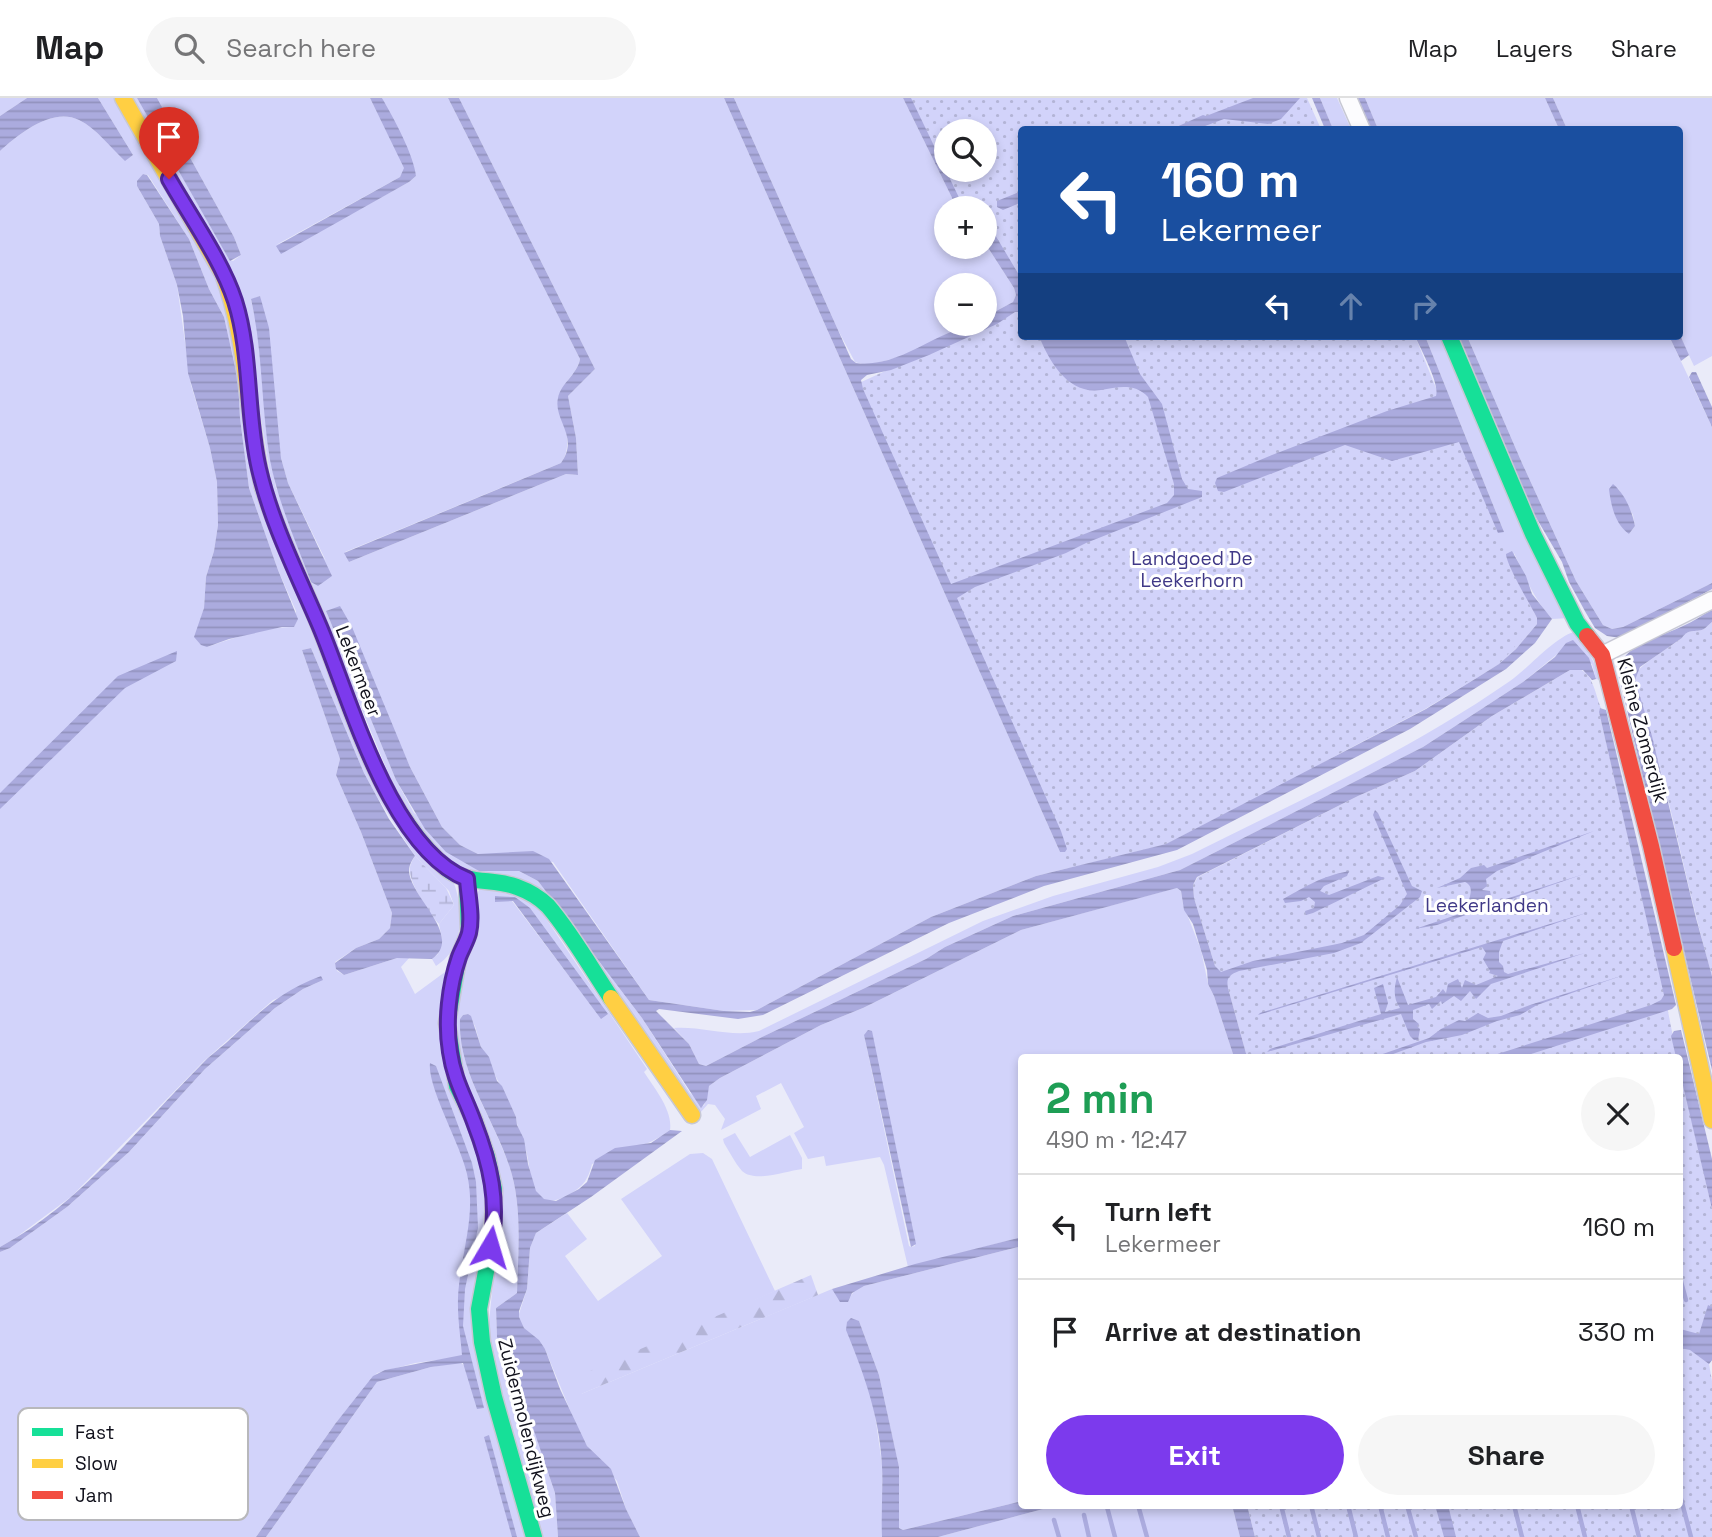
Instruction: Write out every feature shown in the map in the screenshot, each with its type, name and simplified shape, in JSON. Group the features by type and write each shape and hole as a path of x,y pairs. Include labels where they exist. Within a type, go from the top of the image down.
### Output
{"street":[{"name":"Lekermeer","path":"123,98 234,298 243,337 258,465 276,527 320,627 373,760 411,830 448,870 467,879 514,885 547,905 692,1115"},
{"path":"1348,98 1360,126"},
{"name":"Kleine Zomerdijk","path":"1451,340 1533,534 1577,623 1602,654 1651,846 1712,1121"},
{"path":"1602,654 1712,600"},
{"name":"Zuidermolendijkweg","path":"467,879 469,933 458,959 447,1023 457,1086 474,1120 487,1157 494,1189 493,1234 479,1309 482,1342 494,1397 534,1537"}],"green space":[{"path":"0,98 27,98 0,116"},
{"path":"98,98 117,98 221,282 250,445 352,720 452,878 456,889 460,914 457,938 453,949 436,966 432,959 438,954 442,939 439,924 454,905 449,891 415,856 376,795 311,648 302,650 340,759 336,775 392,913 390,928 379,939 356,948 335,962 337,971 344,975 397,958 410,957 401,967 415,994 445,972 446,995 487,1175 479,1279 530,1537 266,1537 377,1382 460,1362 475,1375 460,1357 415,1363 377,1373 335,1424 256,1537 0,1537 0,1252 10,1248 67,1207 129,1152 205,1069 275,1008 303,989 323,980 273,1000 204,1061 72,1196 0,1247 0,151 36,124 58,117 69,117 91,128 125,160 133,155","holes":["143,174 148,175 189,239 209,289 224,317 238,380 249,488 278,570 296,611 294,627 239,636 207,647 201,618 206,577 218,525 217,482 191,385 177,285 160,236 159,224 137,186"]},
{"path":"126,98 137,98 233,261 241,255 234,237 157,98 370,98 405,168 400,177 276,245 351,214 416,176 382,98 448,98 580,359 565,384 562,396 567,445 561,463 345,552 349,562 566,474 578,475 576,438 568,396 595,369 459,98 724,98 1060,852 1385,340 1417,340 1438,393 1504,532 1427,340 1443,340 1570,618 1552,619 1545,611 1526,580 1514,553 1513,569 1537,618 1537,624 1499,664 1425,709 1166,844 1036,876 931,917 757,1010 724,1011 649,1000 553,862 478,854 460,845 442,827 390,722 326,611 396,780 414,813 496,871 519,871 538,881 642,1018 690,1093 704,1106 709,1086 720,1078 821,1025 863,1008 1021,930 1177,888 1181,891 1183,904 1201,950 1208,984 1233,1054 1018,1054 1018,1238 908,1267 880,1157 826,1166 824,1156 808,1159 794,1133 804,1127 781,1083 756,1096 761,1109 721,1130 725,1119 715,1105 708,1104 700,1113 550,906 459,871 404,811 274,498 247,333","holes":["260,296 281,458 288,483 326,561 276,488 270,456 258,330 251,300","864,1035 915,1246 909,1246"]},
{"path":"734,98 903,98 934,161 934,182 944,182 951,196 934,196 934,259 995,259 1016,295 1013,302 997,311 997,273 934,273 934,336 946,336 896,358 880,362 855,362 838,330"},
{"path":"907,98 1307,98 1320,126 1018,126 1018,284 997,257 997,196 954,196 947,182 997,182 997,119 934,119 934,154"},
{"path":"1320,98 1337,98 1350,126 1332,126"},
{"path":"1365,98 1545,98 1558,126 1377,126"},
{"path":"1553,98 1712,98 1712,356 1694,366 1682,340 1683,126 1566,126"},
{"name":"Landgoed De Leekerhorn","path":"1018,310 1018,340 1415,340 1537,622 1499,664 1301,775 1166,844 1069,868 857,384 961,336 997,336 997,320"},
{"path":"1469,340 1671,340 1712,427 1712,583 1623,627 1612,629 1603,625 1576,581","holes":["1618,488 1633,515 1635,526 1629,534"]},
{"path":"1712,622 1712,976 1635,679 1638,670 1686,633 1704,629"},
{"path":"1578,631 1603,681 1596,679 1592,664 1561,651 1523,682 1423,747 1180,870 1013,916 706,1066 699,1064 689,1044 674,1028 728,1033 759,1031 983,921 1053,896 1158,867 1192,854 1434,730 1510,681 1561,638"},
{"name":"Leekerlanden","path":"1578,668 1588,675 1601,708 1599,712 1676,1054 1246,1054 1228,988 1215,966 1194,898 1193,885 1198,877 1358,796 1415,771 1492,716 1570,670"},
{"path":"415,856 446,888 454,905 439,924 421,900 411,878 410,868"},
{"path":"480,888 533,899 647,1069 644,1072 662,1099 670,1122 670,1130 652,1141 592,1164 585,1182 570,1194 558,1199 541,1198 533,1184 516,1117 481,1047 475,1026 468,1014 460,1019 461,1039 471,1079 506,1156 517,1204 517,1293 496,1308 497,1337 502,1354 513,1369 555,1493 558,1537 538,1537 487,1342 499,1223 461,1078 455,995 474,900","holes":["495,896 515,897 601,1018 512,901"]},
{"path":"1683,1083 1712,1209 1712,1360 1709,1364 1712,1381 1712,1537 1255,1537 1248,1509 1683,1509"},
{"path":"735,1133 750,1157 790,1135 802,1158 802,1169 762,1176 742,1171 723,1139"},
{"path":"703,1153 712,1159 775,1291 704,1323 581,1394 832,1289 837,1295 850,1297 855,1290 864,1286 1018,1247 1018,1502 903,1530 899,1528 899,1468 879,1375 859,1321 865,1376 874,1408 882,1464 882,1537 640,1537 626,1509 617,1481 587,1446 579,1432 545,1349 524,1328 518,1317 527,1289 530,1248 536,1233 567,1213 587,1239 565,1256 598,1301 662,1256 621,1199 690,1154"},
{"path":"811,1275 818,1295 581,1394 576,1377"},
{"path":"1043,1509 1233,1509 1240,1537 938,1537"}],"shaded area":[{"path":"27,98 98,98 133,155 125,161 91,128 69,117 58,117 36,124 0,151 0,116"},
{"path":"137,98 157,98 234,237 241,255 230,261"},
{"path":"370,98 382,98 407,147 416,176 281,254 276,246 400,177 404,168"},
{"path":"448,98 459,98 595,369 568,396 576,438 578,475 566,474 349,562 344,553 561,463 568,445 557,406 558,398 580,359"},
{"path":"724,98 734,98 851,359 856,363 873,363 906,353 942,336 971,336 891,370 867,375 861,380 951,584 1167,503 1174,495 1174,484 1148,397 1132,388 1089,390 1079,387 1061,374 1041,340 1126,340 1140,374 1162,404 1182,479 1188,489 1202,491 1202,497 975,587 957,598 1061,831 1067,849 1060,852"},
{"path":"903,98 911,98 934,146 934,161"},
{"path":"1253,98 1300,98 1281,119 1268,124 1224,119 1205,126 1179,126"},
{"path":"1312,98 1320,98 1332,126 1324,126"},
{"path":"1357,98 1365,98 1377,126 1369,126"},
{"path":"1545,98 1553,98 1566,126 1558,126"},
{"path":"143,174 147,175 189,239 209,289 224,317 238,380 249,488 298,619 294,627 282,627 229,639 207,647 194,637 204,608 206,577 218,525 217,482 188,373 183,316 177,285 160,236 159,224 137,186 137,181"},
{"path":"944,182 951,182 958,196 951,196"},
{"path":"1018,193 1018,204 1003,210 997,207 997,201"},
{"path":"997,238 1018,273 1018,312 997,324 997,311 1013,302 1016,295 995,259"},
{"path":"260,296 269,328 281,458 288,483 332,576 318,586 311,582 278,491 270,460 258,339 251,299"},
{"path":"1417,340 1427,340 1504,532 1498,533 1459,442 1392,461 1345,445 1224,492 1218,491 1215,483 1217,478 1387,411 1436,396 1433,375"},
{"path":"1460,340 1469,340 1576,581 1603,625 1612,629 1623,627 1712,583 1712,589 1621,638 1607,636 1595,628 1534,514"},
{"path":"1671,340 1682,340 1689,355 1681,361"},
{"path":"1692,372 1696,372 1712,407 1712,427 1689,377"},
{"path":"1613,484 1632,515 1635,526 1629,534 1620,525 1613,508 1609,489"},
{"path":"1512,551 1526,576 1532,594 1552,619 1535,643 1506,669 1410,729 1177,850 1044,886 949,923 763,1015 738,1019 659,1009 656,1011 689,1044 699,1064 706,1066 1013,916 1180,870 1423,747 1523,682 1555,657 1566,643 1573,640 1589,658 1596,679 1592,680 1583,670 1570,670 1492,716 1415,771 1358,796 1197,877 1193,885 1194,898 1215,966 1221,972 1253,961 1342,943 1364,935 1400,905 1407,894 1373,815 1375,810 1412,886 1422,891 1420,897 1361,943 1334,953 1239,971 1231,976 1228,979 1228,988 1246,1054 1233,1054 1208,984 1207,970 1193,924 1184,910 1181,891 1177,888 1021,930 863,1008 821,1025 720,1078 709,1086 707,1100 701,1108 642,1018 538,881 519,871 479,871 446,852 425,829 396,780 326,611 340,606 352,627 410,767 442,827 460,845 478,854 533,851 549,859 649,1000 750,1012 931,917 1036,876 1166,844 1426,709 1499,664 1537,624 1537,618 1506,554"},
{"path":"1712,610 1712,622 1704,629 1687,633 1640,667 1635,680 1652,736 1712,976 1712,1070 1618,672 1626,655 1634,648"},
{"path":"311,648 364,773 389,819 415,856 409,869 412,881 433,916 442,939 440,950 432,959 397,958 344,975 336,969 335,963 356,948 379,939 390,928 392,913 336,775 340,759 302,650"},
{"path":"177,651 176,661 125,688 0,809 0,793 118,676"},
{"path":"1600,708 1606,710 1676,1005 1672,1009 1531,1054 1497,1054 1651,1005 1661,1000 1664,995"},
{"path":"1594,831 1497,871 1486,879 1487,886 1482,890 1490,891 1491,896 1488,898 1493,903 1584,874 1437,925 1415,929 1474,909 1469,900 1470,887 1465,882 1437,888 1460,878 1471,868 1484,865 1487,868"},
{"path":"1349,871 1347,876 1324,886 1320,891 1329,895 1378,876 1385,878 1306,915 1305,911 1314,908 1315,902 1309,897 1285,903 1283,899 1322,879"},
{"path":"495,896 515,897 530,908 608,1014 601,1019 513,901 495,902"},
{"path":"1589,912 1503,941 1499,962 1508,974 1585,953 1491,984 1476,999 1470,991 1461,1001 1454,996 1442,1004 1441,1001 1432,1009 1429,1004 1413,1010 1413,1019 1420,1029 1418,1040 1410,1036 1401,1014 1267,1052 1381,1014 1374,988 1383,984 1388,1003 1385,1012 1400,1008 1395,993 1397,977 1408,1005 1436,997 1443,989 1446,993 1448,984 1458,979 1462,988 1465,980 1476,985 1498,976 1489,973 1483,959 1486,953 1482,947 1258,1015 1260,1013"},
{"path":"1624,975 1462,1035 1426,1042 1393,1054 1383,1054 1429,1038 1441,1029 1459,1020 1465,1021 1478,1013 1488,1018 1501,1016"},
{"path":"321,976 323,980 303,989 275,1008 205,1069 129,1152 67,1207 10,1248 0,1252 0,1247 29,1229 82,1187 205,1061 259,1013 281,996"},
{"path":"468,1014 481,1047 489,1057 497,1081 516,1117 536,1191 544,1199 556,1201 579,1189 587,1182 595,1160 615,1148 651,1143 670,1130 682,1131 536,1233 530,1248 527,1289 519,1311 524,1328 539,1340 545,1349 560,1389 587,1446 611,1469 640,1537 558,1537 555,1493 513,1369 502,1354 497,1337 496,1308 517,1293 517,1204 506,1156 471,1079 465,1059 460,1019"},
{"path":"868,1030 872,1031 916,1244 911,1247 864,1035"},
{"path":"1681,1030 1712,1159 1712,1209 1683,1086 1683,1054 1675,1054 1671,1036 1674,1031"},
{"path":"430,1063 436,1066 472,1163 476,1182 478,1228 465,1289 463,1326 484,1408 477,1409 463,1363 431,1367 377,1382 266,1537 256,1537 335,1424 373,1376 385,1370 462,1355 458,1294 468,1230 469,1188 464,1162 434,1086"},
{"path":"1018,1238 1018,1247 864,1286 852,1293 848,1302 840,1302 832,1289 915,1264"},
{"path":"1708,1305 1712,1307 1712,1360 1709,1364 1690,1350 1683,1349 1683,1330 1699,1334"},
{"path":"851,1318 859,1321 879,1375 899,1467 899,1528 903,1530 1018,1502 1018,1509 1043,1509 938,1537 882,1537 881,1448 870,1396 846,1330 847,1322"},
{"path":"489,1435 517,1537 512,1537 484,1437"},
{"path":"1233,1509 1248,1509 1255,1537 1240,1537"},
{"path":"1436,1509 1449,1509 1456,1537 1444,1537"}],"waterway":[{"path":"1683,1289 1686,1300"},
{"path":"1683,1506 1691,1537"},
{"path":"1108,1509 1115,1537"},
{"path":"1139,1509 1147,1537"},
{"path":"1282,1509 1289,1537"},
{"path":"1312,1509 1319,1537"},
{"path":"1349,1509 1356,1537"},
{"path":"1381,1509 1388,1537"},
{"path":"1408,1509 1416,1537"},
{"path":"1515,1509 1522,1537"},
{"path":"1578,1509 1585,1537"},
{"path":"1632,1509 1639,1537"},
{"path":"1084,1515 1089,1537"},
{"path":"1054,1520 1059,1537"}],"traffic: fast":[{"path":"1451,340 1533,534 1577,623 1587,636"},
{"path":"263,487 370,756 402,817 422,844 454,873 471,879 508,884 545,903 611,998"},
{"path":"467,879 469,933 458,959 447,1023 457,1086 474,1120 487,1157 494,1189 493,1234 479,1309 482,1342 494,1397 534,1537"}],"traffic: slow":[{"path":"123,98 223,274 238,326 263,487"},
{"path":"1674,948 1712,1120"},
{"path":"611,998 692,1115"}],"traffic: jam":[{"path":"1587,636 1602,655 1674,948"}],"route":[{"path":"169,179 234,298 243,337 258,465 266,496 297,579 320,627 373,760 411,830 448,870 467,879 469,933 458,959 447,1023 457,1086 474,1120 487,1157 494,1189 495,1220 490,1247"}]}
